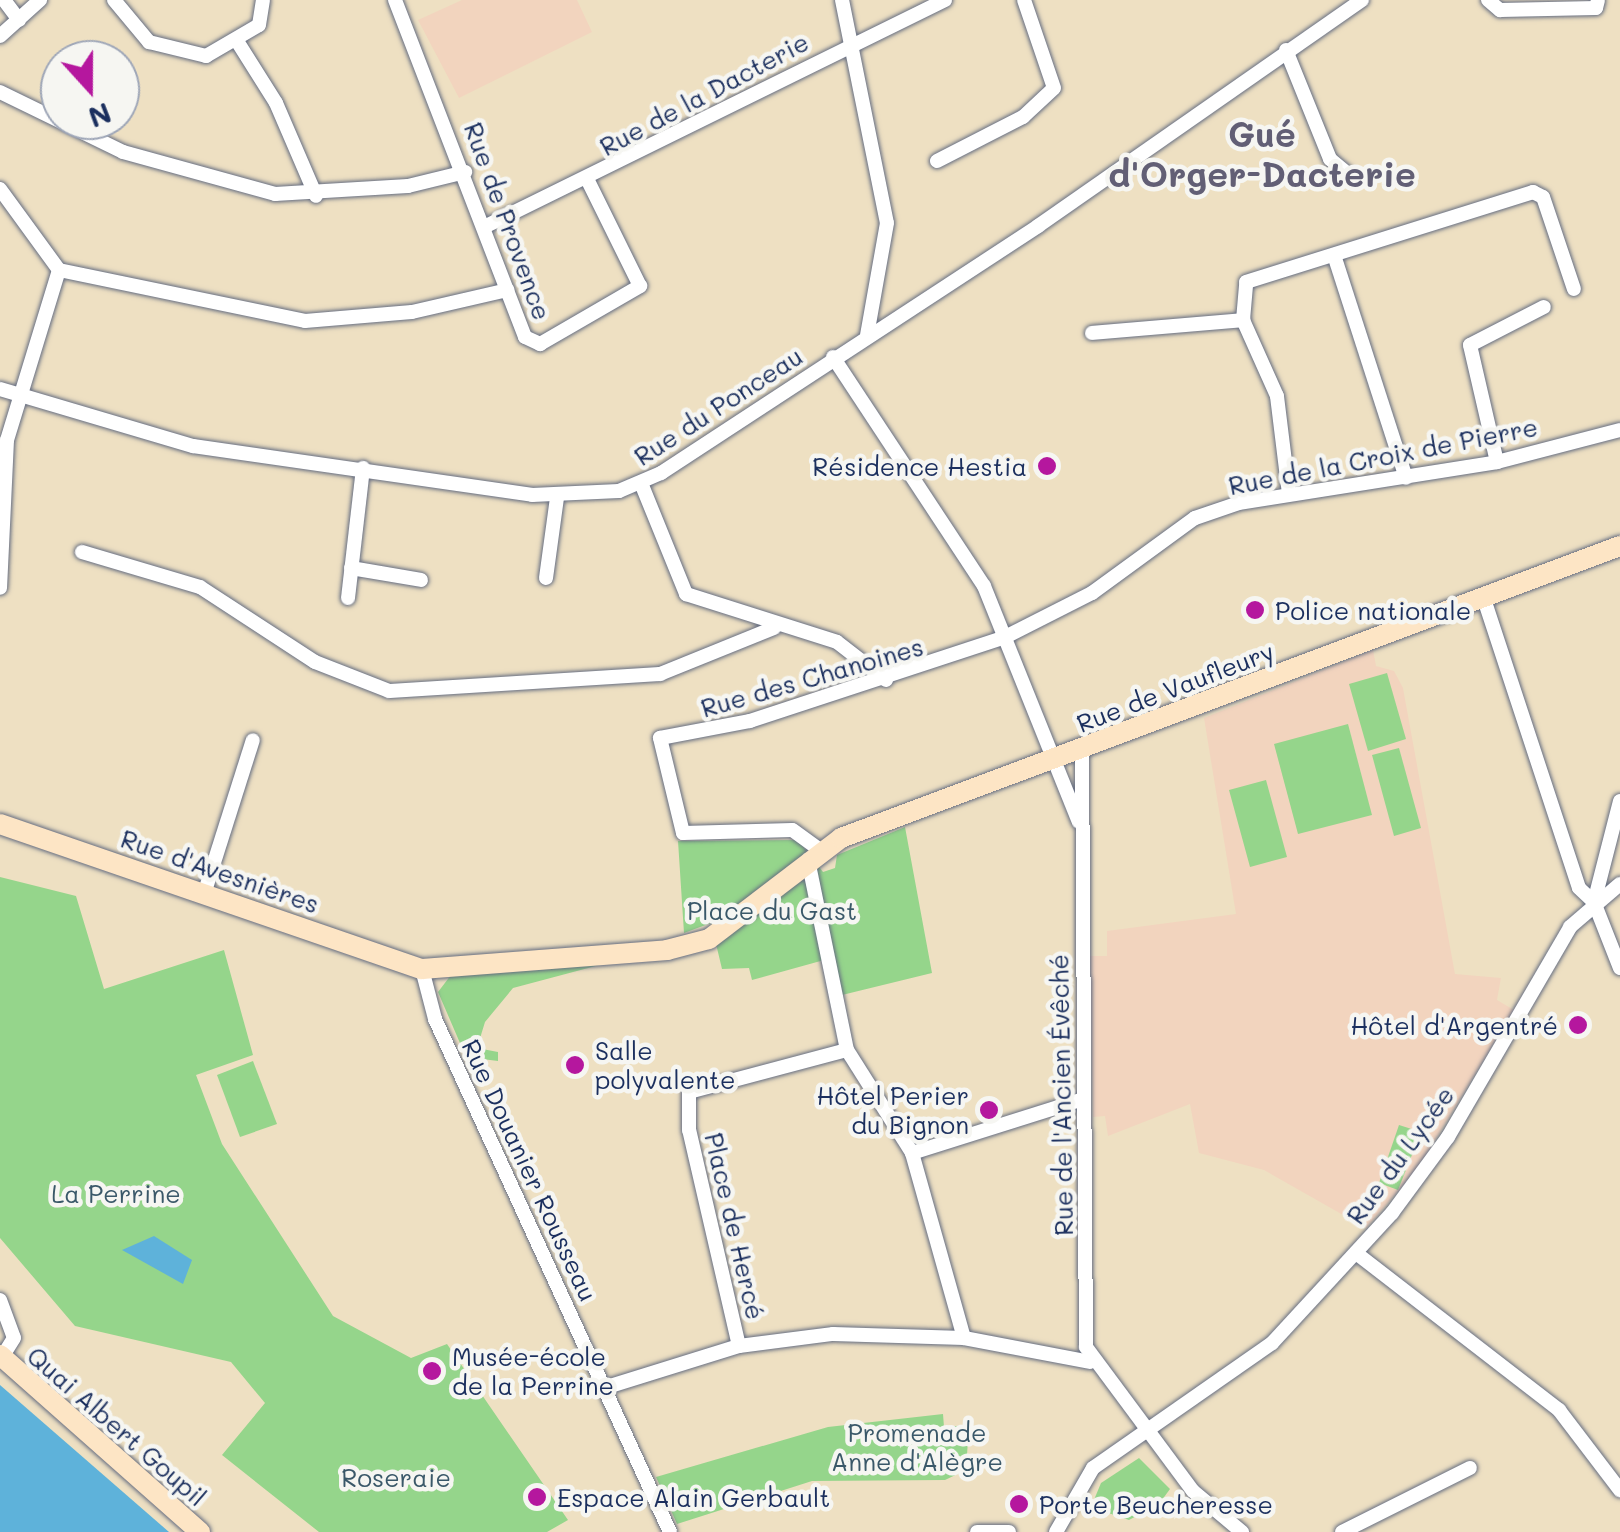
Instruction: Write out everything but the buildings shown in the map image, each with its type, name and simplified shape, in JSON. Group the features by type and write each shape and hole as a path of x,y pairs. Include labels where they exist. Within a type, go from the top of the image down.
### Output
{"street":[{"path":"4,0 18,20"},
{"path":"0,36 40,0"},
{"path":"114,0 162,50 206,56 236,41 266,16 263,0"},
{"name":"Rue de Provence","path":"395,0 465,172 525,337 540,344 640,286 588,181"},
{"path":"842,0 887,223 867,335"},
{"name":"Rue de la Dacterie","path":"484,227 588,181 851,41 945,0"},
{"path":"937,160 1022,117 1054,88 1024,0"},
{"name":"Rue du Ponceau","path":"0,389 193,446 558,498 641,483 833,358 1362,0"},
{"path":"1488,0 1500,10 1596,8 1598,0"},
{"path":"236,41 276,103 316,196"},
{"path":"1286,50 1330,159 1350,176"},
{"path":"0,92 193,176 316,196 465,172"},
{"path":"0,189 59,270 305,321 412,312 507,290"},
{"path":"1289,494 1276,396 1244,320 1246,282 1533,192 1543,197 1574,289"},
{"path":"1334,255 1406,478"},
{"path":"0,588 7,440 59,270"},
{"path":"1497,462 1470,345 1544,307"},
{"path":"1092,333 1244,320"},
{"name":"Rue de l'Ancien Évêché","path":"833,358 907,461 1008,635 1082,827"},
{"name":"Rue de la Croix de Pierre","path":"1008,635 1092,592 1195,518 1289,494 1497,462 1620,430"},
{"path":"348,598 364,468"},
{"path":"641,483 686,594 774,628 857,652 886,680"},
{"path":"546,578 558,498"},
{"name":"Rue de Vaufleury","path":"422,969 691,944 814,855 1082,748 1620,546"},
{"path":"82,552 200,587 315,662 389,691 660,674 774,628"},
{"path":"351,568 421,580"},
{"path":"1484,599 1579,888 1594,902 1620,968"},
{"name":"Rue des Chanoines","path":"814,855 792,830 683,833 660,738 886,680 1008,635"},
{"path":"205,890 253,740"},
{"name":"Rue de l'Ancien Évêché","path":"1082,748 1090,1362"},
{"path":"1594,902 1620,801"},
{"name":"Rue d'Avesnières","path":"0,824 205,890 422,969"},
{"path":"814,855 848,1050 912,1153 964,1338"},
{"path":"1594,902 1620,884"},
{"name":"Rue du Lycée","path":"1056,1532 1067,1502 1093,1468 1272,1343 1356,1252 1448,1137 1570,927 1594,902"},
{"name":"Rue Douanier Rousseau","path":"422,969 435,1019 607,1387 670,1532"},
{"name":"Place de Hercé","path":"607,1387 739,1346 687,1098 707,1082 848,1050"},
{"path":"912,1153 1084,1100"},
{"path":"1356,1252 1560,1410 1620,1490"},
{"path":"0,1300 14,1338 1,1356"},
{"path":"739,1346 833,1334 964,1338 1090,1362 1193,1491 1242,1532"},
{"name":"Quai Albert Goupil","path":"1,1356 200,1532"},
{"path":"1342,1532 1470,1468"},
{"path":"977,1532 1009,1532"}],"shaded area":[{"path":"462,0 577,0 592,32 459,98 418,20"},
{"path":"1373,650 1376,666 1394,671 1403,688 1455,974 1501,978 1497,1000 1514,1010 1418,1168 1366,1228 1264,1170 1199,1153 1190,1104 1108,1136 1105,1116 1093,1117 1090,956 1107,956 1107,931 1236,914 1204,718"}],"green space":[{"path":"1387,673 1406,739 1368,751 1349,684"},
{"path":"1348,724 1372,815 1298,834 1274,744"},
{"path":"1399,748 1421,828 1394,836 1372,755"},
{"path":"1266,780 1287,857 1250,867 1229,790"},
{"name":"Place du Gast","path":"905,827 932,973 842,995 835,957 752,980 749,968 722,969 711,923 684,933 678,841 798,840 823,872 835,868 837,855"},
{"name":"La Perrine","path":"0,877 76,896 104,989 224,950 253,1055 196,1075 222,1144 333,1316 411,1358 447,1344 568,1520 547,1532 319,1532 222,1455 265,1403 231,1362 75,1326 0,1238"},
{"path":"607,963 513,988 485,1022 477,1048 498,1052 498,1061 466,1057 438,992 451,975"},
{"path":"253,1061 277,1124 240,1137 217,1075"},
{"path":"1399,1125 1421,1132 1398,1190 1379,1183"},
{"name":"Promenade Anne d'Alègre","path":"943,1414 944,1427 969,1425 966,1470 945,1480 812,1481 677,1524 656,1477 828,1427"},
{"path":"1139,1458 1170,1489 1159,1504 1129,1520 1091,1507 1101,1483"}],"water":[{"path":"154,1236 192,1260 183,1284 122,1250"},
{"path":"0,1385 169,1532 0,1532"}],"place":[{"name":"Résidence Hestia","path":"1047,466"},
{"name":"Police nationale","path":"1255,610"},
{"name":"Hôtel d'Argentré","path":"1578,1025"},
{"name":"Salle polyvalente","path":"575,1065"},
{"name":"Hôtel Perier du Bignon","path":"989,1110"},
{"name":"Musée-école de la Perrine","path":"432,1371"},
{"name":"Espace Alain Gerbault","path":"537,1497"},
{"name":"Porte Beucheresse","path":"1019,1504"}],"district":[{"name":"Gué d'Orger-Dacterie","path":"1262,153"}],"park label":[{"name":"Roseraie","path":"396,1477"}]}
